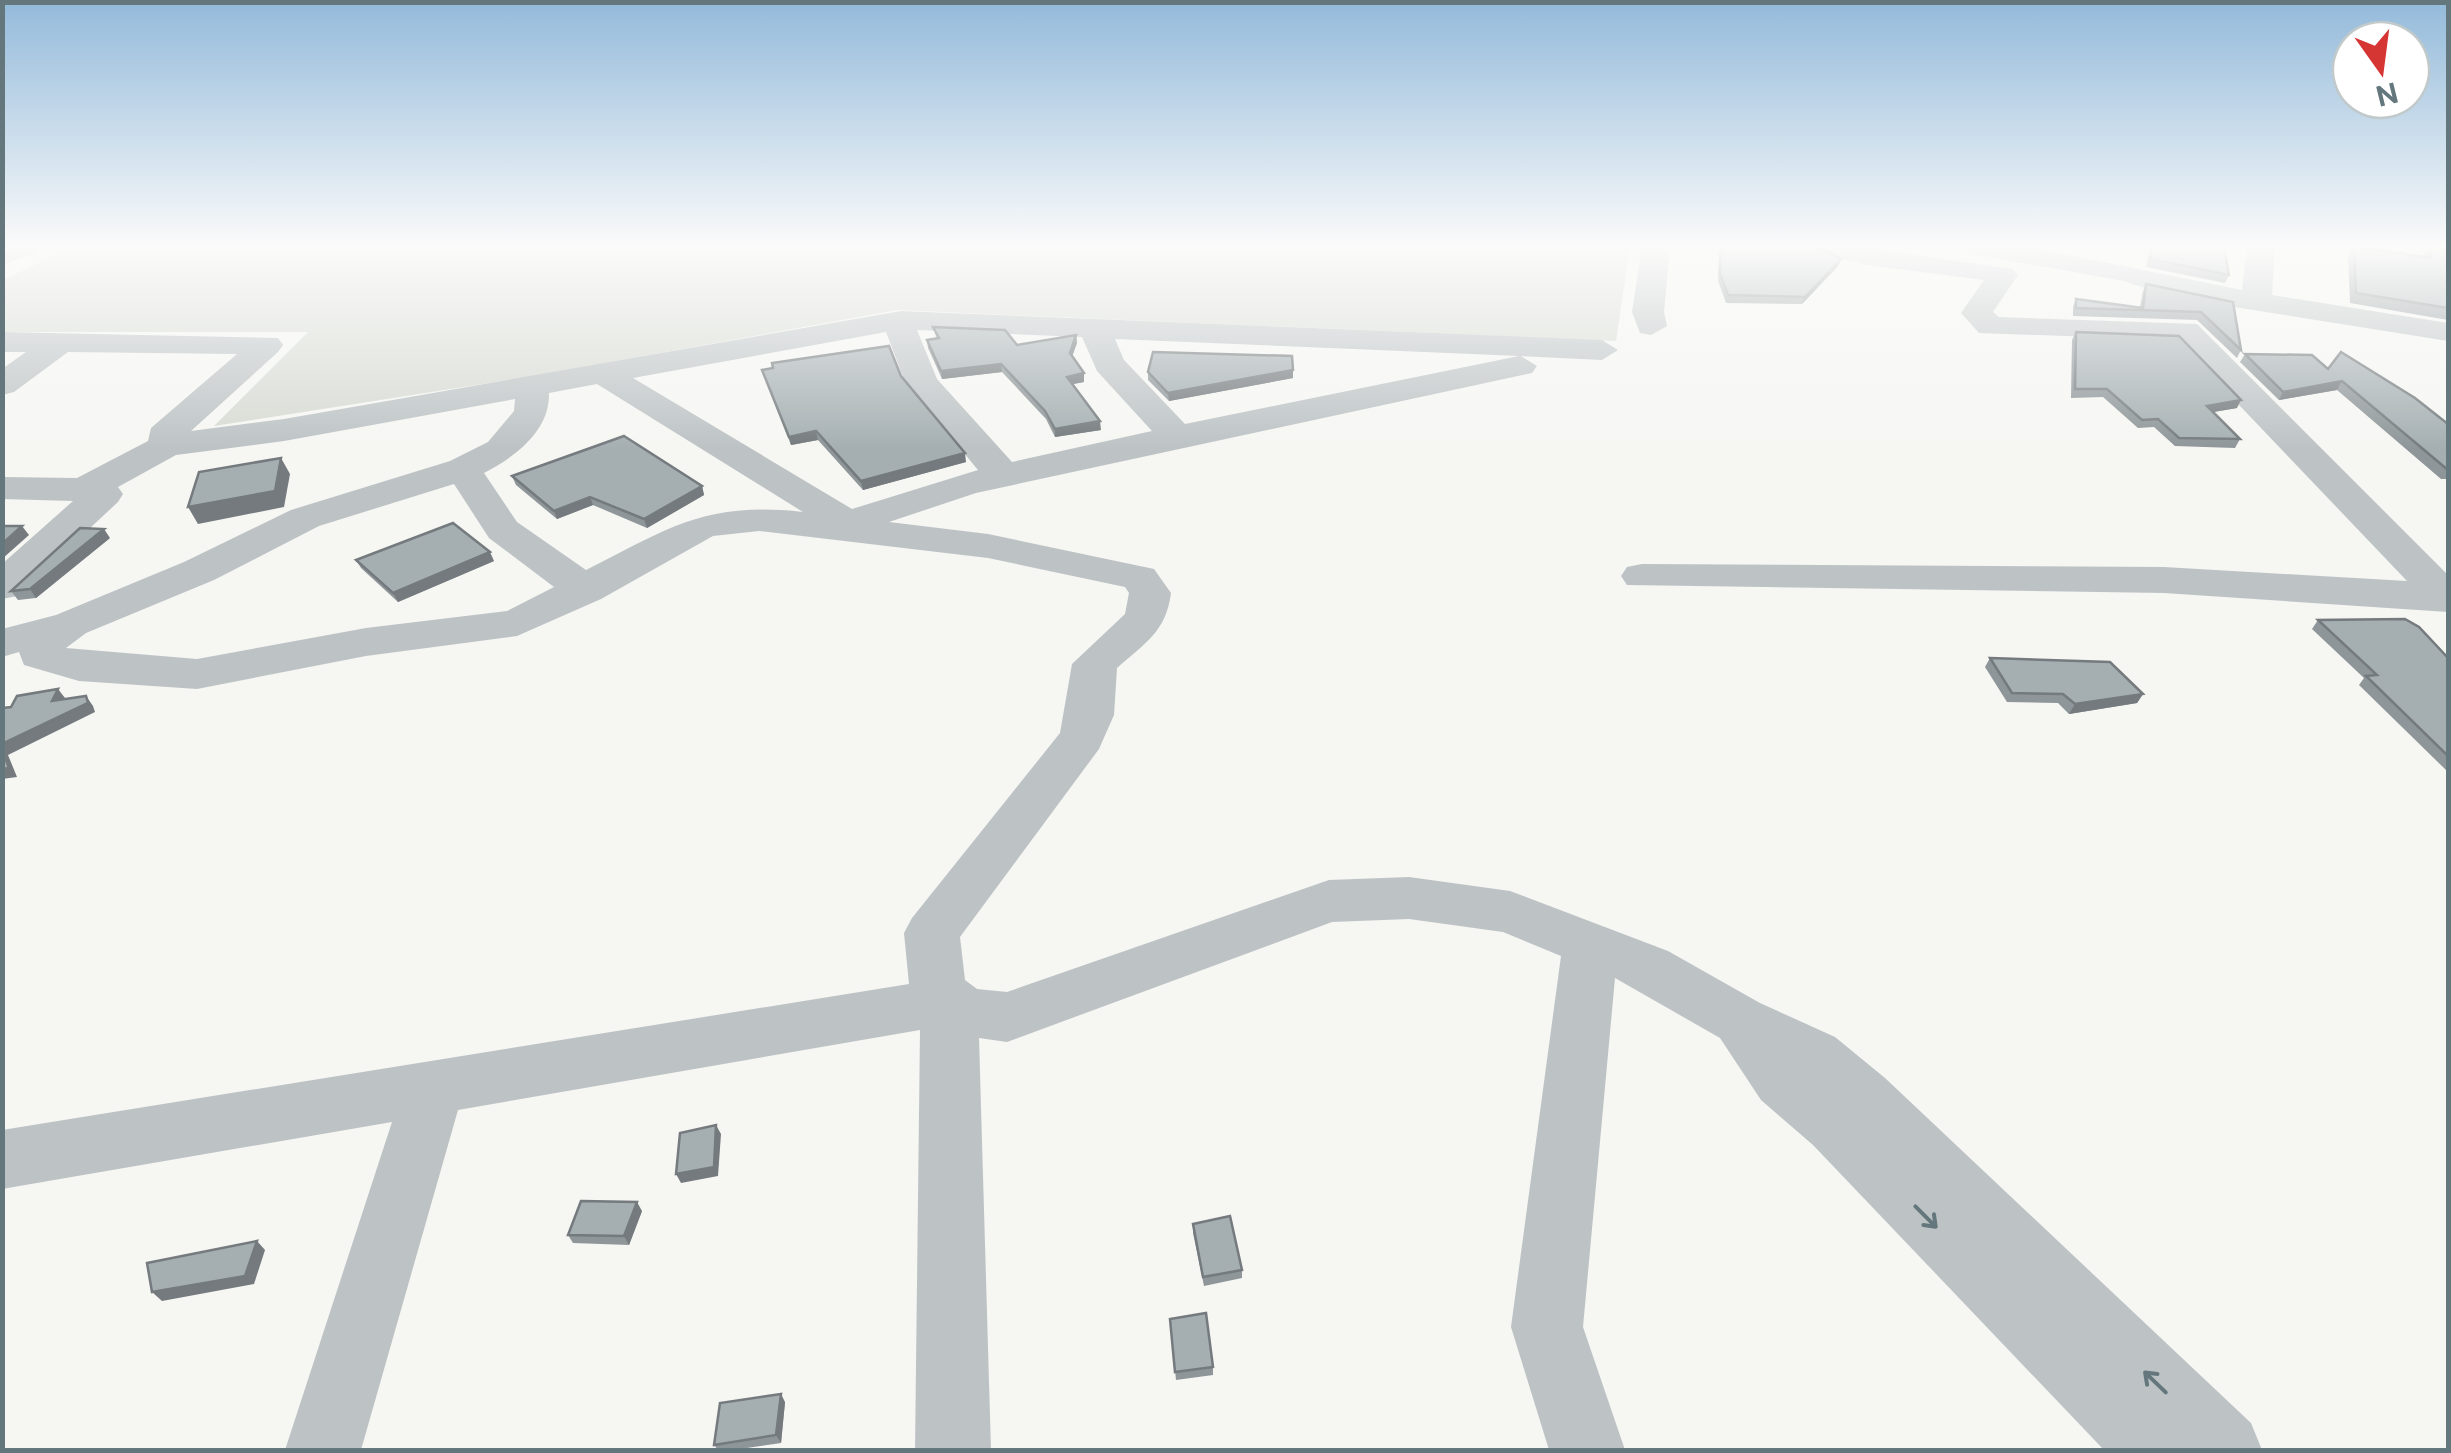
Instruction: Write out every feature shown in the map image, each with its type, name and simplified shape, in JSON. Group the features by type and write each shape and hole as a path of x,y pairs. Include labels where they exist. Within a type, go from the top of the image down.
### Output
{"street":[{"path":"1649,314 1652,326"},
{"path":"1978,314 1990,326 2186,332 2448,597"},
{"path":"2339,314 2448,332"},
{"path":"901,320 899,335 921,381 1004,476"},
{"path":"84,490 166,444 284,430 901,320 1602,350 1325,381 1176,437 895,504 841,526"},
{"path":"1095,330 1110,364 1176,437"},
{"path":"1282,337 1325,381"},
{"path":"2,342 267,345 185,415 164,436 166,444"},
{"path":"2,385 60,342"},
{"path":"600,372 841,526"},
{"path":"2,643 71,624 200,571 304,518 463,468 501,450 532,412 532,387"},
{"path":"463,468 503,530 586,590"},
{"path":"2,488 104,494 2,587"},
{"path":"71,624 48,639 40,656 78,667 198,674 366,642 517,623 699,528 758,519 988,546 1139,578 1150,593 1146,618 1110,646 1096,664 1094,692 1082,738 932,932 930,973 949,1001 976,1015 1007,1017 1329,902 1409,898 1510,912 1648,967 1740,1020 1814,1055 1863,1098 2224,1450"},
{"path":"1642,576 2164,580 2448,597"},
{"path":"1587,1450 1547,1327 1590,946"},
{"path":"2,1160 949,1001"},
{"path":"949,1001 954,1450"},
{"path":"1740,1020 1783,1081 1834,1125 2156,1450"},
{"path":"323,1450 434,1087"}],"shaded area":[{"path":"3,314 876,314 528,377 214,426 308,332 3,332"},
{"path":"985,314 1620,314 1616,341"}],"building":[{"path":"2203,314 2235,314 2241,350"},
{"path":"933,327 1005,330 1017,345 1076,335 1070,353 1084,373 1067,377 1100,421 1055,429 1045,411 1001,364 941,371 927,340 939,338"},
{"path":"2076,332 2179,336 2241,400 2207,406 2240,439 2179,438 2158,419 2142,420 2107,389 2075,389"},
{"path":"889,346 901,376 965,453 861,481 816,431 789,437 762,370 773,368 772,363"},
{"path":"1153,352 1292,356 1293,370 1168,393 1148,372"},
{"path":"2341,352 2415,398 2448,424 2448,470 2342,381 2283,392 2245,354 2312,355 2328,369"},
{"path":"624,436 702,486 644,519 590,497 554,511 512,476"},
{"path":"281,458 275,491 188,507 199,472"},
{"path":"453,523 490,552 393,593 356,560"},
{"path":"2,526 22,526 2,544"},
{"path":"80,528 104,529 30,589 11,591"},
{"path":"2405,619 2419,627 2448,658 2448,756 2366,676 2377,675 2318,620"},
{"path":"1990,658 2110,662 2143,694 2075,704 2063,694 2012,693"},
{"path":"58,689 52,701 86,696 88,703 2,744 2,708 11,707 17,696"},
{"path":"2,750 9,768 2,769"},
{"path":"716,1125 714,1167 676,1174 680,1133"},
{"path":"581,1201 637,1202 624,1236 568,1235"},
{"path":"1230,1216 1242,1270 1203,1277 1193,1224"},
{"path":"257,1241 245,1276 152,1292 147,1263"},
{"path":"1206,1313 1213,1367 1175,1372 1170,1319"},
{"path":"781,1394 776,1435 714,1445 720,1403"}]}
